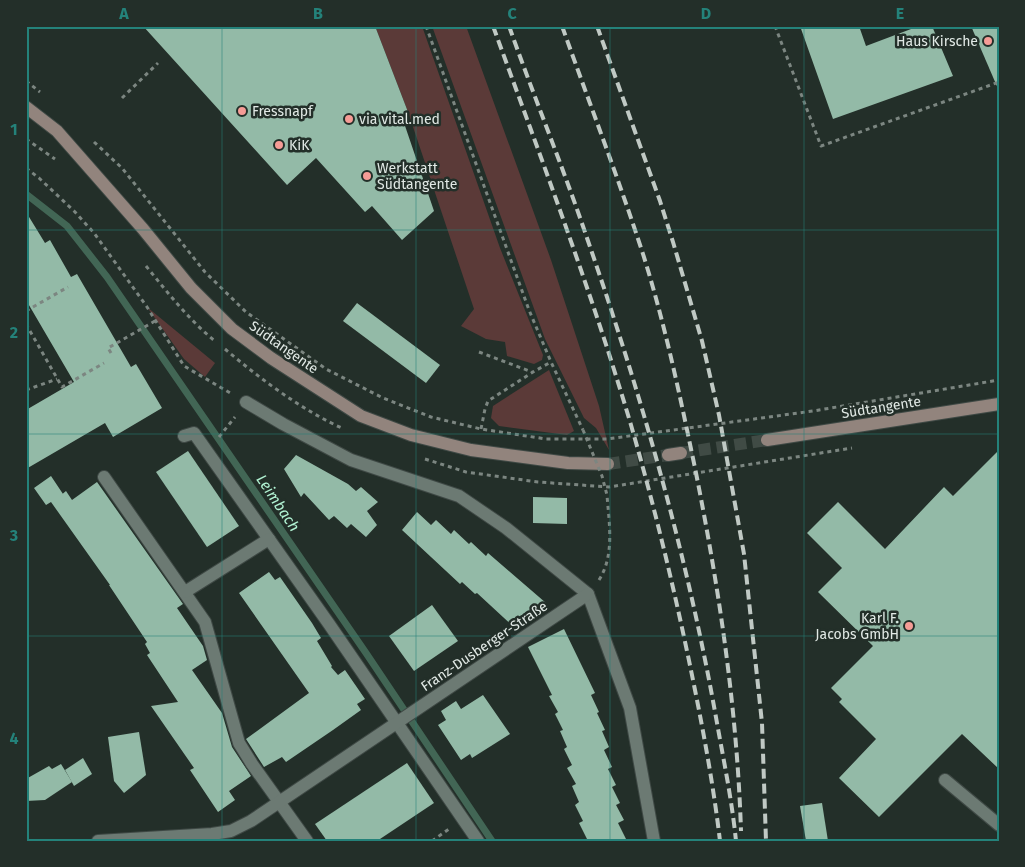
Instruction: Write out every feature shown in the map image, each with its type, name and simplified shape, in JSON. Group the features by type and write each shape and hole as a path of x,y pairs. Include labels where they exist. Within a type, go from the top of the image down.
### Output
{"main road":[{"name":"Südtangente","path":"26,107 57,131 137,222 191,288 232,329 271,358 361,416 411,435 471,450 568,464 608,464"},
{"name":"Südtangente","path":"767,440 999,404"},
{"path":"668,456 681,453"}],"street":[{"path":"246,402 351,460 459,496 506,528 588,594 630,708 654,841"},
{"path":"184,436 194,433 329,624 478,841"},
{"path":"104,476 205,622 239,743 307,841"},
{"path":"185,592 269,539"},
{"name":"Franz-Dusberger-Straße","path":"98,841 212,834 231,831 251,821 588,594"},
{"path":"945,780 999,825"}],"path":[{"path":"426,26 529,310 583,430 599,468 607,495 609,557 604,573 588,594"},
{"path":"775,26 822,146 999,82"},
{"path":"122,98 158,63"},
{"path":"26,80 42,94"},
{"path":"26,139 61,163"},
{"path":"93,141 122,168 205,272 246,312 334,374 383,398 430,417 481,429 546,439 607,439 813,411 999,380"},
{"path":"26,168 75,212 94,234 184,366 203,379 246,402"},
{"path":"145,264 169,295 202,330 217,342"},
{"path":"26,311 68,287"},
{"path":"111,353 108,348 155,321"},
{"path":"26,324 62,387 104,363"},
{"path":"224,349 247,368 291,398 336,425 352,432"},
{"path":"479,352 533,372"},
{"path":"481,429 488,401 551,362"},
{"path":"26,390 57,379"},
{"path":"421,458 475,473 538,482 609,486 861,446"}],"shaded area":[{"path":"375,26 422,26 500,248 543,355 542,360 534,364 507,356 505,342 486,339 461,326 474,309 408,112"},
{"path":"432,26 466,26 551,260 599,406 609,450 596,428 584,418 545,339"},
{"path":"147,307 215,363 205,377 184,359"},
{"path":"549,370 574,431 567,435 499,426 491,418 493,406"}],"building":[{"path":"143,26 375,26 408,112 402,117 434,211 402,240 372,206 365,212 316,158 287,185"},
{"path":"800,26 859,26 866,46 919,26 932,26 953,76 833,119"},
{"name":"Haus Kirsche","path":"971,26 999,26 999,91"},
{"path":"26,212 45,243 50,240 71,277 77,274 131,367 136,364 162,408 113,437 105,423 26,469 26,410 74,382 26,300"},
{"path":"357,303 440,365 426,383 343,321"},
{"path":"999,450 999,769 962,734 879,817 839,778 876,739 839,702 842,699 831,688 873,646 818,592 842,568 807,533 838,502 885,549 944,487 953,496"},
{"path":"188,451 239,526 207,547 156,472"},
{"path":"296,455 348,484 356,491 361,487 378,502 367,511 377,525 366,537 351,524 347,528 334,516 329,520 304,493 301,497 284,469"},
{"path":"51,476 63,494 66,491 72,500 97,482 183,604 177,608 203,646 207,660 192,670 222,713 232,747 251,776 229,791 235,800 218,812 190,770 194,768 151,706 178,702 147,655 150,653 145,644 147,642 110,585 51,502 46,505 34,488"},
{"path":"533,497 567,498 567,524 533,523"},
{"path":"417,512 431,525 436,520 451,534 454,530 486,556 488,553 546,603 518,631 477,593 475,594 462,582 460,584 402,530"},
{"path":"269,572 275,580 280,577 312,623 321,638 317,641 331,667 338,675 345,670 365,699 357,704 361,710 286,762 282,757 264,767 246,739 309,693 239,593"},
{"path":"432,605 458,641 414,671 389,636"},
{"path":"564,629 595,693 591,695 605,730 602,731 609,747 604,750 612,767 608,769 616,785 612,787 620,803 616,805 624,820 618,823 627,841 588,841 579,823 583,821 575,805 579,802 572,786 576,784 567,768 572,765 564,749 567,747 560,731 563,730 555,714 558,712 549,696 552,695 528,647"},
{"path":"483,695 510,734 472,758 470,754 461,760 438,725 446,720 441,711 456,701 461,709"},
{"path":"139,732 146,775 124,793 114,781 108,737"},
{"path":"83,758 92,774 74,786 65,770"},
{"path":"407,763 434,803 377,841 327,841 315,824"},
{"path":"61,764 72,782 45,800 26,801 26,779 49,766 52,769"},
{"path":"822,803 828,841 806,841 800,806"}],"waterway":[{"name":"Leimbach","path":"26,194 67,226 107,277 366,653 492,841"}],"tunnel":[{"path":"681,453 767,440"},
{"path":"608,464 668,455"}],"railway":[{"path":"493,26 582,274 631,425 666,556 688,656 709,765 720,841"},
{"path":"509,26 578,211 645,418 662,478 678,539 705,661 728,782 736,841"},
{"path":"562,26 643,254 678,387 704,513 726,648 736,739 741,831"},
{"path":"597,26 673,242 702,341 719,415 744,554 762,723 766,841"}],"place":[{"name":"Haus Kirsche","path":"988,41"},
{"name":"Fressnapf","path":"242,111"},
{"name":"via vital.med","path":"349,119"},
{"name":"KiK","path":"279,145"},
{"name":"Werkstatt Südtangente","path":"367,176"},
{"name":"Karl F. Jacobs GmbH","path":"909,626"}]}
